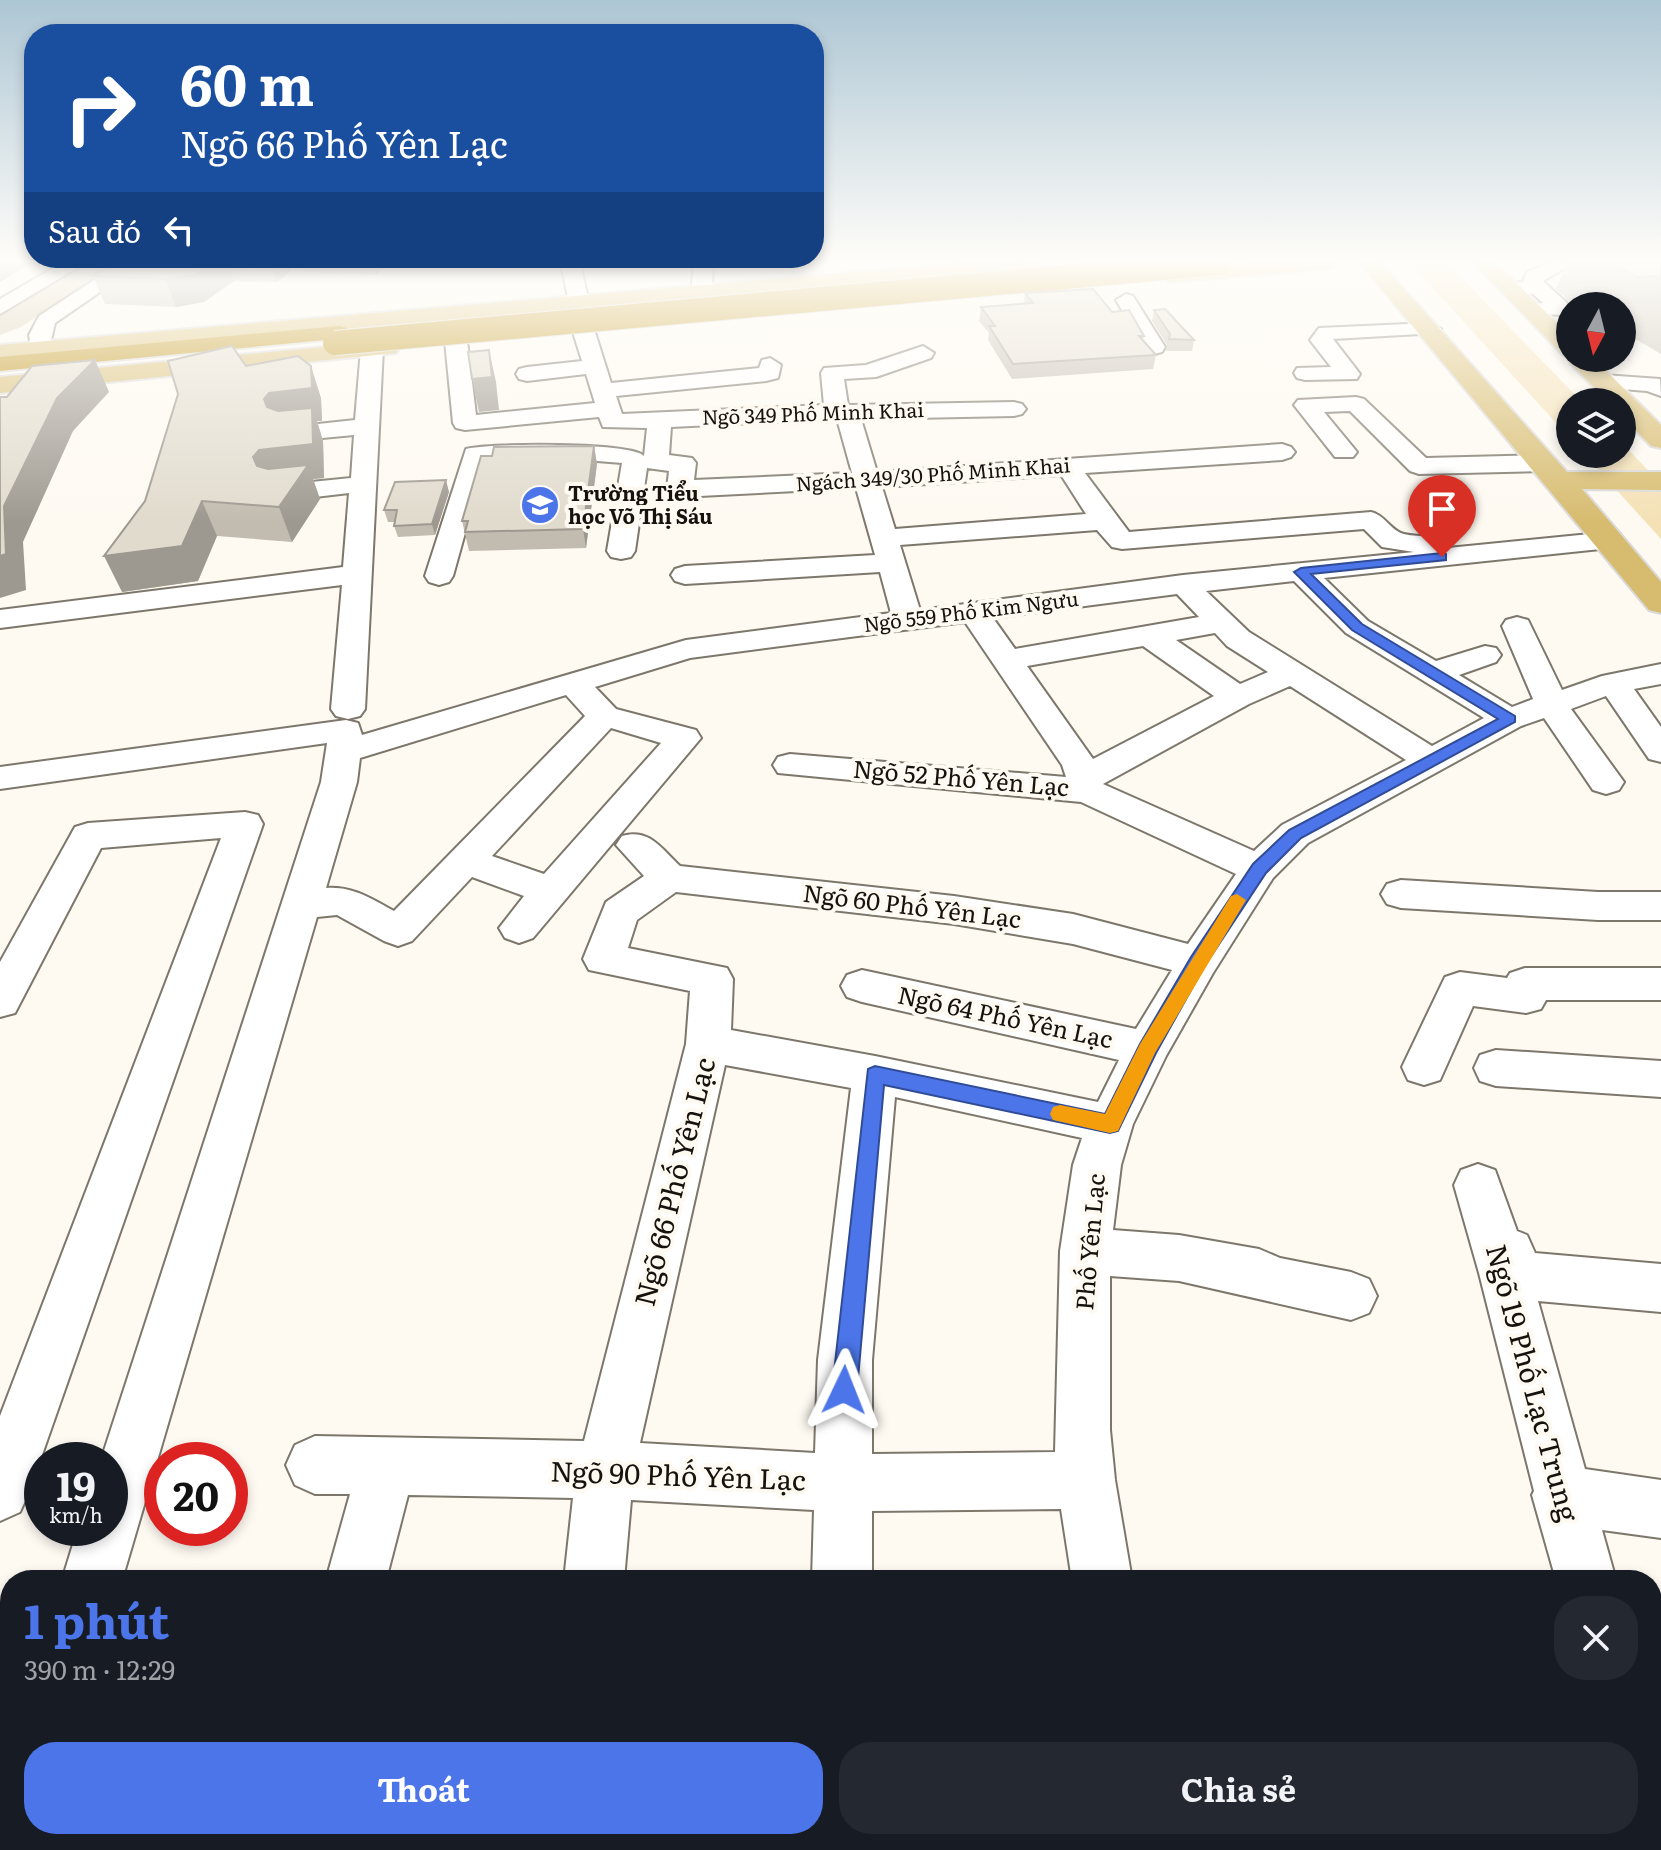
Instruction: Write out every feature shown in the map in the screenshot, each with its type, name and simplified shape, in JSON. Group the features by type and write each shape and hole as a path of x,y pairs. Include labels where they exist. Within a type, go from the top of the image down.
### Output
{"highway":[{"path":"0,364 190,349"},
{"path":"0,373 228,349"}],"main road":[{"path":"0,352 27,349"},
{"path":"0,385 369,349"},
{"path":"1449,349 1574,483 1610,540 1661,603"},
{"path":"1594,372 1661,440"},
{"path":"1574,483 1661,481"},
{"path":"1574,483 1661,496"}],"street":[{"path":"128,1464 339,782 346,730 372,349"},
{"path":"457,349 465,423 607,407 770,373 770,365"},
{"path":"588,349 607,407 616,455"},
{"path":"1305,373 1349,374 1329,349"},
{"path":"908,620 868,480 842,412 832,373 868,372 923,353"},
{"path":"527,374 593,367"},
{"path":"1604,382 1652,384 1661,389"},
{"path":"1344,452 1306,405 1356,404 1419,466 1574,483"},
{"name":"Ngõ 349 Phố Minh Khai","path":"607,407 660,419 1014,409"},
{"name":"Ngách 349/30 Phố Minh Khai","path":"660,419 656,463 683,463 680,498 868,480 1282,452"},
{"path":"290,434 367,426"},
{"path":"439,576 475,454 632,457 635,461 621,551"},
{"path":"1068,466 1113,531"},
{"path":"281,493 363,484"},
{"path":"685,575 888,551 1113,531 1371,520 1392,541 1430,545 1442,557"},
{"name":"Ngõ 559 Phố Kim Ngưu","path":"346,730 573,683 686,649 1183,584 1610,540"},
{"path":"1301,572 1357,627 1509,719"},
{"path":"0,619 357,574"},
{"path":"1183,584 1238,639 1430,760"},
{"path":"973,612 1008,660 1087,784 1237,697 1293,673"},
{"path":"1008,660 1220,623"},
{"path":"1517,626 1552,705 1606,782"},
{"path":"1150,636 1237,697"},
{"path":"1433,673 1485,655"},
{"name":"Phố Yên Lạc","path":"1100,1570 1086,1480 1082,1430 1085,1251 1097,1165 1110,1124 1147,1049 1198,962 1259,869 1295,834 1509,719 1613,683 1661,674"},
{"path":"519,928 684,738 604,716 573,683"},
{"path":"1613,683 1661,751"},
{"path":"301,904 343,901 398,931 604,716"},
{"path":"7,784 346,730"},
{"name":"Ngõ 52 Phố Yên Lạc","path":"790,765 1087,784 1259,869"},
{"path":"0,1001 88,836 245,824 0,1492"},
{"path":"635,845 669,878 620,912 604,959 712,979 708,1044"},
{"path":"463,860 551,891"},
{"name":"Ngõ 60 Phố Yên Lạc","path":"669,878 954,910 1073,929 1198,962"},
{"path":"1401,894 1598,906 1661,906"},
{"path":"1424,1067 1460,988 1526,997 1525,984 1661,984"},
{"name":"Ngõ 64 Phố Yên Lạc","path":"862,986 1147,1049"},
{"name":"Ngõ 66 Phố Yên Lạc","path":"595,1570 605,1470 708,1044 875,1074 1110,1124"},
{"path":"1496,1068 1661,1079"},
{"path":"842,1570 845,1360 875,1074"},
{"name":"Ngõ 19 Phố Lạc Trung","path":"1478,1185 1505,1273 1583,1570"},
{"path":"1085,1251 1179,1258 1259,1273 1268,1280 1351,1296"},
{"path":"1509,1251 1516,1275 1661,1288"},
{"name":"Ngõ 90 Phố Yên Lạc","path":"315,1465 605,1470 843,1483 1086,1480"},
{"path":"359,1570 386,1468"},
{"path":"1561,1495 1661,1509"},
{"path":"95,1570 103,1546"}],"shaded area":[{"path":"1489,349 1531,349 1568,388 1556,388 1556,423"},
{"path":"1636,458 1661,484 1661,539 1597,468 1636,468"}],"building":[{"path":"218,349 234,349 246,366 298,356 311,366 312,388 269,393 264,399 267,407 278,411 312,408 313,444 259,450 253,457 257,466 268,469 308,465 279,507 202,501 182,546 104,556 145,501 178,394 168,361"},
{"path":"1004,349 1151,349 1156,355 1013,364"},
{"path":"489,350 492,377 472,379 468,352"},
{"path":"95,360 57,398 4,506 6,554 0,556 0,397 7,397 32,366"},
{"path":"594,446 583,529 465,532 468,521 462,521 481,456 492,456 494,447"},
{"path":"446,480 432,524 394,526 397,510 384,510 395,482"}],"slow traffic":[{"path":"1060,1114 1110,1124 1147,1049 1237,900"}],"place":[{"name":"Trường Tiểu học Võ Thị Sáu","path":"540,505"}],"route":[{"path":"844,1390 875,1074 1110,1124 1147,1049 1198,962 1259,869 1295,834 1509,719 1357,627 1301,572 1442,557"}]}
